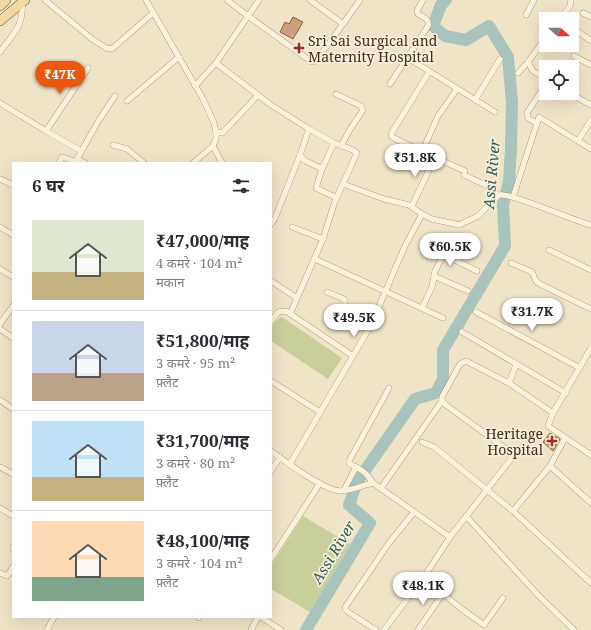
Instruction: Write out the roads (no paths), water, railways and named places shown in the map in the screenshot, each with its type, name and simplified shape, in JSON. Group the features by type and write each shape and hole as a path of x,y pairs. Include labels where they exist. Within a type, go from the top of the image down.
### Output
{"main road":[{"path":"0,6 6,0"},
{"path":"0,22 23,1"}],"street":[{"path":"45,0 92,39 110,49 153,13"},
{"path":"146,0 214,122 216,139 213,146 194,162"},
{"path":"227,0 312,62 316,60 344,24 360,0"},
{"path":"195,86 216,63 259,0"},
{"path":"310,0 344,24"},
{"path":"390,84 428,26 428,20 418,14 417,11 423,0"},
{"path":"526,15 534,0"},
{"path":"566,12 569,8 571,0"},
{"path":"0,52 18,28 23,14 23,1"},
{"path":"583,13 591,18"},
{"path":"579,32 591,41"},
{"path":"518,73 539,46"},
{"path":"574,56 591,65"},
{"path":"127,101 179,57"},
{"path":"408,58 495,112"},
{"path":"475,100 500,59"},
{"path":"528,62 533,71 539,75"},
{"path":"216,63 258,95 309,129 334,143 357,153 337,198 323,240 290,314"},
{"path":"46,131 88,68"},
{"path":"429,72 391,134 392,137 465,173 494,189 499,195 512,197 571,220 591,225"},
{"path":"422,152 438,116 457,89"},
{"path":"336,94 361,106 363,110 341,146"},
{"path":"216,132 222,133 258,95"},
{"path":"536,123 528,118 527,113 539,95"},
{"path":"59,162 62,157 72,161 77,159 115,96"},
{"path":"579,98 591,105"},
{"path":"0,103 81,151"},
{"path":"512,197 538,118 540,117 591,149"},
{"path":"578,141 591,120"},
{"path":"272,222 300,155 309,129"},
{"path":"334,143 316,188 337,198"},
{"path":"113,145 127,149 143,162"},
{"path":"213,146 221,162"},
{"path":"300,155 304,160 322,170"},
{"path":"412,206 435,158"},
{"path":"77,159 83,162"},
{"path":"0,179 12,185"},
{"path":"343,184 412,206 422,214 432,219 454,224 462,224 478,216 499,195"},
{"path":"290,464 371,325 404,248 422,214"},
{"path":"0,227 12,234"},
{"path":"292,227 323,240"},
{"path":"429,247 477,271"},
{"path":"549,250 591,270"},
{"path":"422,308 432,287 434,276 444,254"},
{"path":"315,259 444,318"},
{"path":"511,263 532,272 536,281 540,284 591,309"},
{"path":"0,269 12,276"},
{"path":"434,276 468,291"},
{"path":"272,282 297,298"},
{"path":"327,292 344,299 345,310 347,312 371,325"},
{"path":"0,324 12,307"},
{"path":"272,320 278,312 283,310 353,356"},
{"path":"476,312 580,368"},
{"path":"0,329 12,337"},
{"path":"462,332 566,393"},
{"path":"591,348 553,413 548,426 591,455"},
{"path":"380,488 442,401 442,397 460,364 463,362 466,361 509,384 553,413"},
{"path":"509,384 516,365"},
{"path":"272,382 320,412"},
{"path":"389,388 349,461 351,465 368,475 373,483 450,537"},
{"path":"0,400 12,408"},
{"path":"384,630 424,577 450,537 512,459 513,455 510,452 442,401"},
{"path":"513,511 550,466 566,438"},
{"path":"422,442 434,447 513,511 591,581"},
{"path":"272,452 320,483 336,490 347,490 373,483"},
{"path":"272,469 280,457"},
{"path":"0,466 12,473"},
{"path":"550,466 591,503"},
{"path":"347,490 358,468"},
{"path":"272,557 320,483"},
{"path":"0,508 12,515"},
{"path":"376,630 345,609 389,543 414,512"},
{"path":"466,516 539,596 574,630"},
{"path":"0,574 7,576 12,568"},
{"path":"424,577 482,628 503,598"},
{"path":"418,630 443,593"},
{"path":"47,630 53,618"},
{"path":"251,630 257,618"},
{"path":"263,618 281,630"}],"waterway":[{"name":"Assi River","path":"306,630 370,523 349,505 357,482 415,399 436,393 443,379 443,350 505,246 503,205 509,182 512,102 508,57 489,26 466,40 445,36 433,26 441,5 446,0"}],"place":[{"name":"Sri Sai Surgical and Maternity Hospital","path":"299,48"},
{"name":"Heritage Hospital","path":"552,441"}]}
